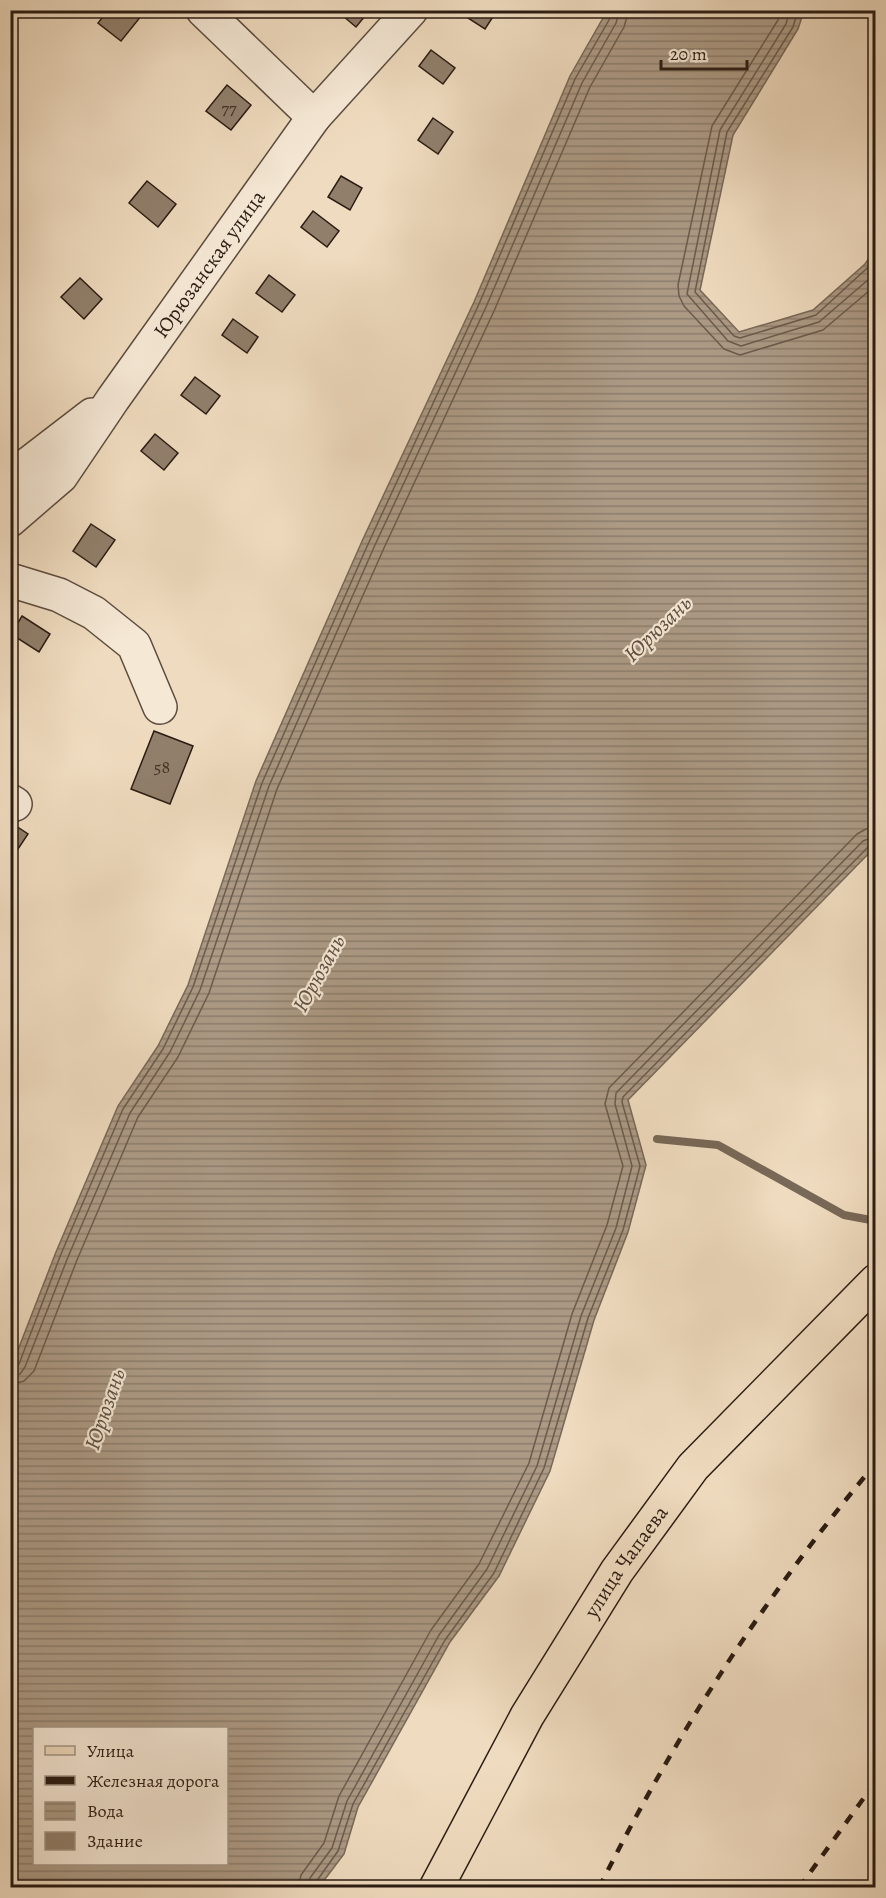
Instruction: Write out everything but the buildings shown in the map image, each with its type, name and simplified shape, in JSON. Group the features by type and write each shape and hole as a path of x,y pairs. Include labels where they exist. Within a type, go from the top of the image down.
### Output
{"main road":[{"name":"улица Чапаева","path":"436,1887 527,1716 617,1570 693,1467 876,1281"}],"street":[{"path":"203,10 314,117"},
{"name":"Юрюзанская улица","path":"10,520 62,476 113,399 314,117 411,10"},
{"path":"10,478 113,399"},
{"path":"10,580 59,595 93,614 134,645 160,707"}],"water":[{"name":"Юрюзань","path":"607,11 804,11 798,29 733,135 700,290 739,332 813,310 865,264 875,250 875,847 628,1100 646,1165 628,1232 594,1320 550,1471 499,1576 450,1642 358,1807 344,1854 319,1887 11,1887 11,1368 56,1252 118,1106 158,1046 188,985 256,781 363,539 474,302 570,76"}],"waterway":[{"path":"657,1139 718,1145 844,1215 876,1221"}],"railway":[{"path":"599,1888 659,1775 725,1667 797,1563 876,1463"},
{"path":"799,1888 876,1781"}]}
